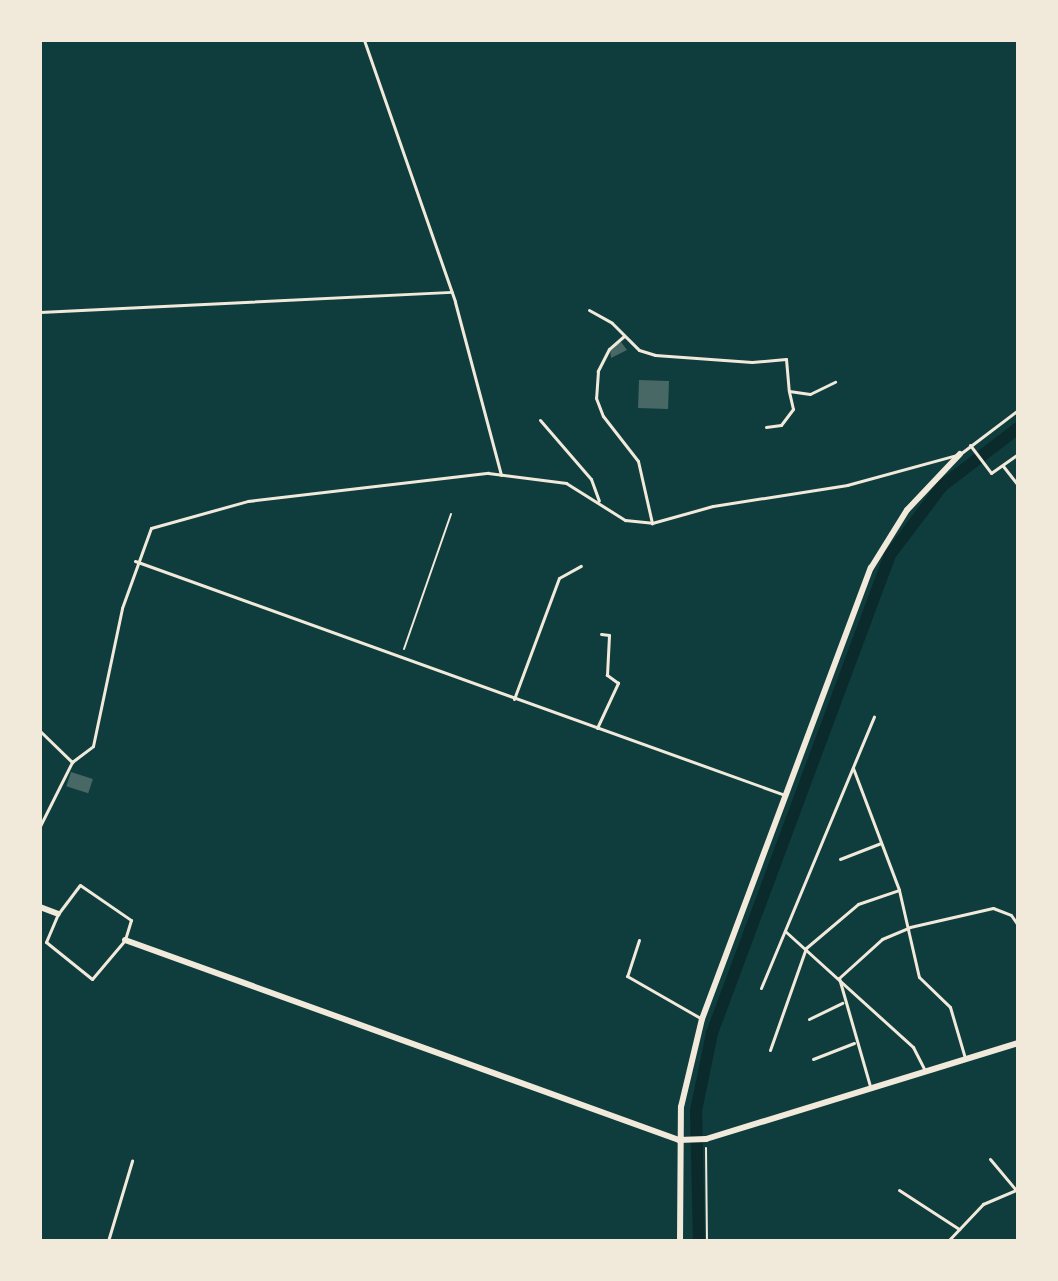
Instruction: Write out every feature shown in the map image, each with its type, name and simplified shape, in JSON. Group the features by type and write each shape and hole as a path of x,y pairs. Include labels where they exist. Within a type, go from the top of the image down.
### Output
{"street":[{"path":"680,1241 679,1140 686,1070 702,1019 871,568 907,510 960,454"},
{"path":"40,907 58,914"},
{"path":"125,940 679,1140 706,1139 1018,1043"}],"lane":[{"path":"364,40 452,292 501,475"},
{"path":"40,312 452,292"},
{"path":"589,310 639,350 655,355 752,362 786,359 793,409 781,425 766,427"},
{"path":"624,336 609,349 598,371 596,398 603,416 638,461 652,523"},
{"path":"789,391 810,394 835,382"},
{"path":"40,826 72,762 93,746 135,561 151,528 248,501 501,475 566,483 625,520 652,523 713,506 847,485 960,454 1018,410"},
{"path":"540,420 591,479 599,501"},
{"path":"970,445 991,473 1018,454"},
{"path":"1002,465 1018,485"},
{"path":"135,561 785,795"},
{"path":"514,699 559,578 581,566"},
{"path":"597,728 618,683 607,675 609,635 601,634"},
{"path":"761,988 874,717"},
{"path":"40,731 72,762"},
{"path":"853,768 899,890 910,927 919,977 950,1007 965,1058"},
{"path":"840,859 881,843"},
{"path":"80,885 131,920 125,940 92,979 46,942 58,914 80,885"},
{"path":"770,1050 806,948 858,904 899,890"},
{"path":"839,978 882,939 910,927 993,908 1011,915 1018,925"},
{"path":"785,931 913,1047 925,1071"},
{"path":"639,940 627,976 702,1019"},
{"path":"839,978 843,1002 870,1087"},
{"path":"809,1019 843,1002"},
{"path":"813,1059 856,1042"},
{"path":"948,1241 983,1204 1016,1189 990,1159"},
{"path":"108,1241 132,1161"},
{"path":"899,1190 959,1229"}],"path":[{"path":"400,657 451,514"},
{"path":"706,1139 707,1241"}],"building":[{"path":"621,342 627,350 611,358 610,349"},
{"path":"639,380 669,381 668,409 638,408"},
{"path":"71,772 93,779 88,793 66,786"}],"waterway":[{"path":"699,1241 696,1111 712,1033 890,555 942,486 1018,428"}]}
